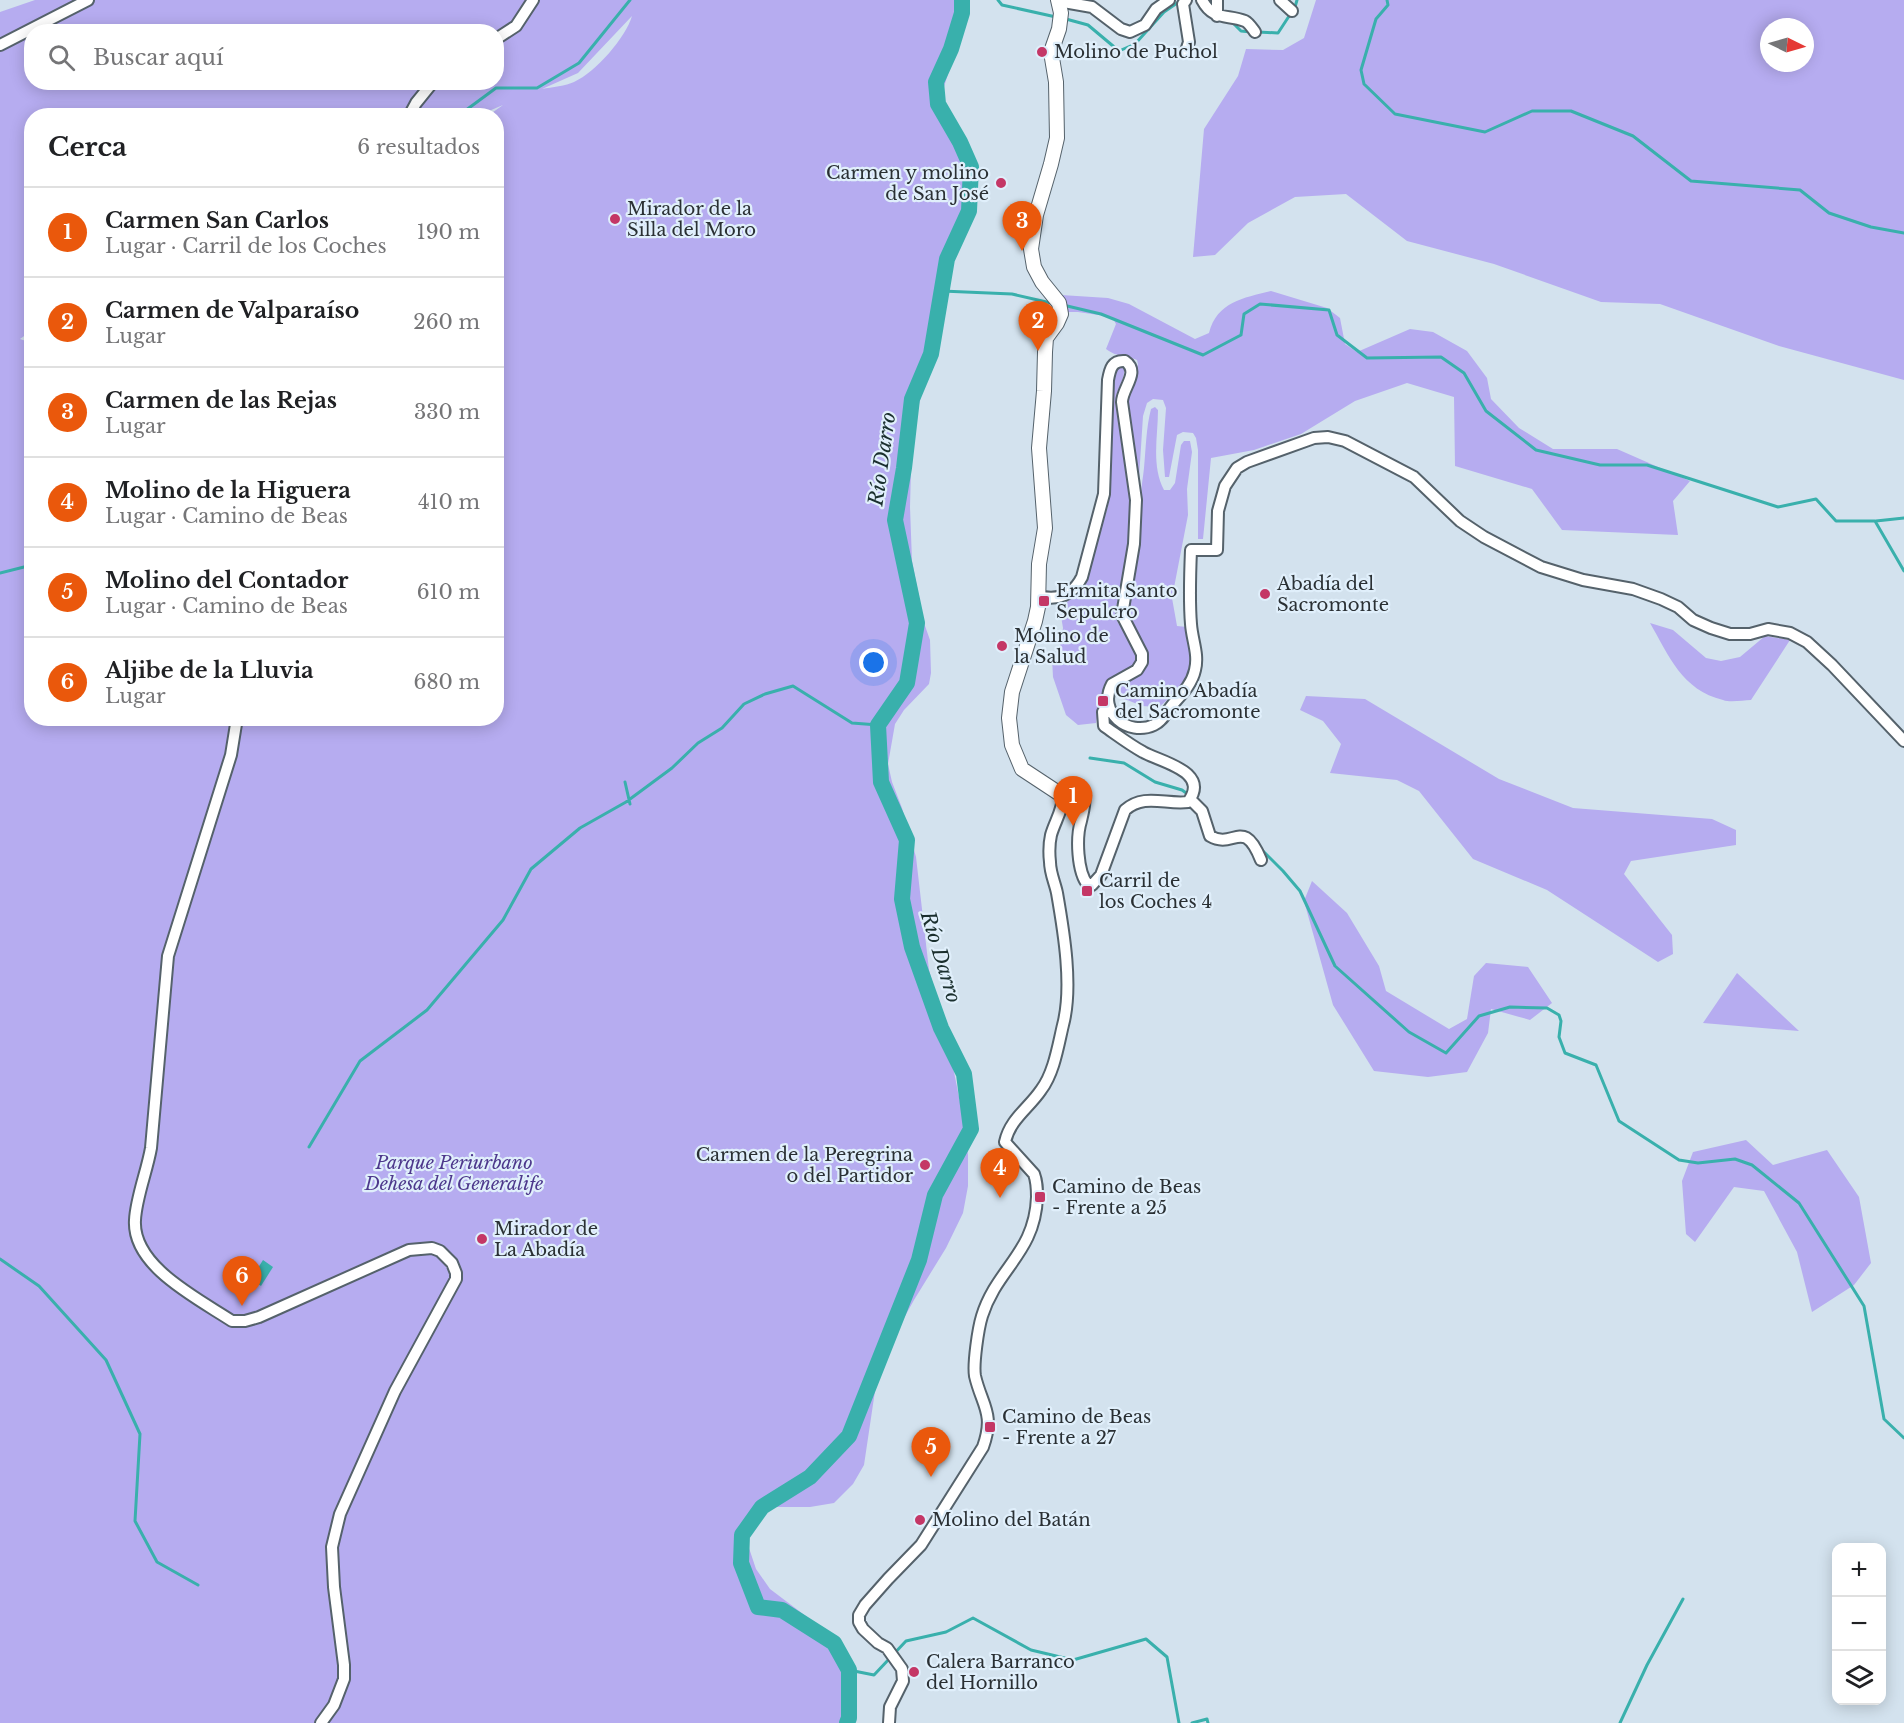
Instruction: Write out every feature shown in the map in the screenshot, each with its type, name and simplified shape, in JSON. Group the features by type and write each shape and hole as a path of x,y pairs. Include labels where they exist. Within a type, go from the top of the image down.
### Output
{"street":[{"path":"39,24 88,0"},
{"path":"504,34 516,26 533,0"},
{"path":"1168,0 1156,9 1145,25 1130,32 1121,29 1092,7 1059,4 1059,29 1051,52 1056,82 1057,138 1034,223 1031,249 1034,267 1060,308 1053,328 1046,338 1039,441 1045,528 1039,564 1035,621 1012,692 1010,718 1012,745 1022,769 1063,796 1084,793 1078,853 1084,881 1088,885 1096,882 1101,875 1120,821 1125,810 1131,805 1145,801 1184,803 1191,800"},
{"path":"1186,0 1183,4 1189,42 1186,51"},
{"path":"1202,0 1217,15 1246,22 1255,32"},
{"path":"1217,0 1217,15"},
{"path":"1280,0 1292,10"},
{"path":"0,45 24,32"},
{"path":"413,108 426,90"},
{"path":"1038,596 1055,598 1064,596 1077,587 1082,577 1103,502 1107,380 1113,364 1117,361 1125,361 1130,366 1131,373 1122,402 1136,511 1134,550 1122,615 1141,649 1142,662 1137,670 1112,684 1107,695 1113,715 1125,724 1145,728 1159,722 1183,694 1191,680 1196,664 1196,649 1191,626 1191,550 1216,550 1218,511 1225,486 1237,468 1247,462 1314,438 1328,437 1345,441 1414,477 1460,521 1484,537 1541,567 1583,580 1633,589 1678,607 1693,620 1730,634 1750,634 1768,629 1790,633 1807,642 1833,665 1904,741"},
{"path":"1108,704 1102,712 1104,726 1143,753 1176,765 1191,777 1191,800 1202,811 1210,836 1218,840 1243,836 1251,840 1261,860"},
{"path":"236,726 231,755 168,956 151,1148 148,1170 136,1207 136,1238 141,1250 161,1272 232,1321 245,1321 259,1317 409,1250 432,1248 440,1251 452,1263 456,1273 456,1279 447,1298 395,1391 340,1514 332,1547 344,1679 334,1705 321,1723"},
{"path":"889,1723 890,1707 903,1681 902,1669 900,1663 887,1648 862,1629 859,1615 888,1579 921,1545 983,1447 987,1435 988,1412 975,1374 982,1318 992,1292 1026,1243 1035,1217 1037,1181 1034,1174 1005,1142 1014,1121 1042,1090 1049,1077 1067,1009 1068,982 1058,898 1050,863 1050,842 1061,810 1063,796"}],"green space":[{"name":"Parque Periurbano Dehesa del Generalife","path":"35,0 969,0 943,90 943,109 968,167 970,185 968,203 955,245 941,319 912,431 910,507 912,561 924,623 930,640 931,673 929,684 904,710 895,724 888,764 916,857 929,970 945,1027 965,1127 968,1186 963,1213 946,1248 885,1352 875,1391 864,1465 853,1484 834,1503 810,1507 770,1507 757,1511 746,1521 744,1533 756,1569 770,1589 819,1626 837,1643 850,1666 854,1686 852,1723 0,1723 0,12","holes":["632,16 609,53 583,77 571,83 542,89 578,73"]},
{"path":"1316,0 1904,0 1904,380 1779,346 1660,304 1601,302 1494,264 1407,241 1346,194 1295,197 1248,223 1215,255 1193,257 1204,129 1238,76 1246,49 1283,50 1304,38"},
{"path":"1271,291 1327,308 1340,318 1345,344 1357,352 1410,329 1433,332 1467,351 1487,378 1491,399 1519,428 1553,449 1617,449 1690,481 1673,501 1678,535 1562,530 1532,489 1455,466 1454,397 1407,383 1355,401 1301,434 1254,450 1211,458 1203,539 1198,539 1196,438 1193,433 1183,432 1177,435 1169,477 1165,477 1163,450 1166,408 1163,400 1153,399 1147,403 1143,416 1139,478 1136,479 1127,398 1138,364 1137,360 1114,354 1106,349 1116,324 1112,317 1064,312 1061,295 1108,298 1129,304 1195,339 1209,333 1218,314 1232,303"},
{"path":"1120,367 1124,369 1124,372 1116,396 1132,509 1124,580 1115,610 1118,623 1131,637 1138,658 1131,667 1116,675 1107,684 1096,723 1078,725 1066,715 1053,677 1052,658 1060,647 1063,628 1060,610 1085,582 1108,506 1111,385 1114,373"},
{"path":"1155,407 1158,410 1156,461 1164,490 1170,490 1175,483 1181,445 1184,441 1190,441 1192,452 1187,489 1188,515 1172,598 1177,626 1187,627 1191,653 1190,663 1188,672 1178,689 1159,707 1142,706 1115,695 1126,681 1143,670 1148,657 1145,645 1129,617 1128,592 1142,502 1141,489 1148,423 1151,409"},
{"path":"1650,623 1673,630 1706,658 1721,661 1740,657 1765,636 1790,640 1751,700 1726,701 1709,695 1687,680 1678,670"},
{"path":"1306,696 1365,699 1499,779 1573,808 1712,819 1736,830 1736,845 1631,861 1624,874 1672,935 1673,954 1658,962 1547,890 1473,859 1419,791 1397,780 1330,773 1341,744 1323,721 1300,710"},
{"path":"1312,881 1347,913 1379,966 1386,991 1449,1029 1467,1019 1474,976 1486,963 1528,967 1552,1003 1530,1020 1491,1009 1488,1033 1467,1072 1428,1077 1374,1071 1333,1005 1304,901"},
{"path":"1737,973 1799,1031 1703,1023"},
{"path":"1746,1140 1773,1165 1827,1150 1859,1197 1871,1263 1854,1285 1812,1312 1797,1252 1764,1191 1734,1187 1695,1242 1686,1234 1682,1181 1693,1152"}],"shaded area":[{"path":"263,1260 273,1267 261,1286 251,1279"}],"waterway":[{"path":"504,88 537,88 579,63 630,0"},
{"name":"Río Darro","path":"847,1723 849,1718 849,1670 834,1643 782,1610 758,1607 741,1563 742,1535 762,1507 810,1477 849,1436 919,1260 935,1195 971,1129 964,1074 941,1028 912,947 902,899 907,840 881,782 878,725 907,683 917,623 895,520 912,399 931,354 947,259 969,211 971,167 960,142 938,104 936,82 951,49 962,13 962,0"},
{"path":"998,0 1002,5 1056,17"},
{"path":"1209,0 1214,5"},
{"path":"1258,32 1278,33 1297,0"},
{"path":"1387,0 1388,5 1376,19 1361,70 1364,84 1395,114 1485,132 1532,111 1571,111 1633,136 1691,181 1800,190 1829,213 1871,227 1904,233"},
{"path":"1066,19 1088,25 1119,51 1135,44 1164,12 1180,1"},
{"path":"1232,22 1241,31 1251,32"},
{"path":"469,108 493,90"},
{"path":"942,291 1012,294 1051,303"},
{"path":"1063,305 1101,314 1203,355 1241,335 1244,314 1260,304 1329,310 1337,335 1367,358 1441,357 1464,373 1486,411 1536,450 1600,465 1647,465 1778,507 1816,499 1836,521 1875,521 1904,571"},
{"path":"1876,521 1904,518"},
{"path":"0,573 24,567"},
{"path":"309,1147 360,1061 427,1010 503,920 531,869 580,828 626,802 672,768 698,743 722,728 744,704 765,694 793,686 852,723 878,725"},
{"path":"1090,758 1124,763 1155,782 1182,790 1189,795"},
{"path":"625,782 630,804"},
{"path":"1261,849 1300,891 1335,966 1409,1032 1446,1053 1479,1016 1510,1007 1547,1008 1559,1015 1561,1021 1559,1037 1565,1053 1596,1065 1619,1121 1679,1160 1698,1163 1735,1159 1752,1165 1799,1203 1864,1306 1884,1419 1904,1438"},
{"path":"0,1259 39,1286 106,1360 140,1434 135,1521 157,1562 198,1585"},
{"path":"1620,1723 1647,1665 1683,1599"},
{"path":"849,1670 874,1675 906,1641 946,1632 973,1618 1031,1650 1073,1660 1146,1639 1167,1657 1179,1723"},
{"path":"1192,1723 1207,1719 1208,1723"}],"place":[{"name":"Molino de Puchol","path":"1042,52"},
{"name":"Carmen y molino de San José","path":"1001,183"},
{"name":"Mirador de la Silla del Moro","path":"615,219"},
{"name":"Carmen de las Rejas","path":"1022,251"},
{"name":"Carmen de Valparaíso","path":"1038,351"},
{"name":"Abadía del Sacromonte","path":"1265,594"},
{"name":"Ermita Santo Sepulcro","path":"1044,601"},
{"name":"Molino de la Salud","path":"1002,646"},
{"name":"Camino Abadía del Sacromonte","path":"1103,701"},
{"name":"Carmen San Carlos","path":"1073,826"},
{"name":"Carril de los Coches 4","path":"1087,891"},
{"name":"Carmen de la Peregrina o del Partidor","path":"925,1165"},
{"name":"Camino de Beas - Frente a 25","path":"1040,1197"},
{"name":"Molino de la Higuera","path":"1000,1198"},
{"name":"Mirador de La Abadía","path":"482,1239"},
{"name":"Aljibe de la Lluvia","path":"242,1306"},
{"name":"Camino de Beas - Frente a 27","path":"990,1427"},
{"name":"Molino del Contador","path":"931,1477"},
{"name":"Molino del Batán","path":"920,1520"},
{"name":"Calera Barranco del Hornillo","path":"914,1672"}]}
